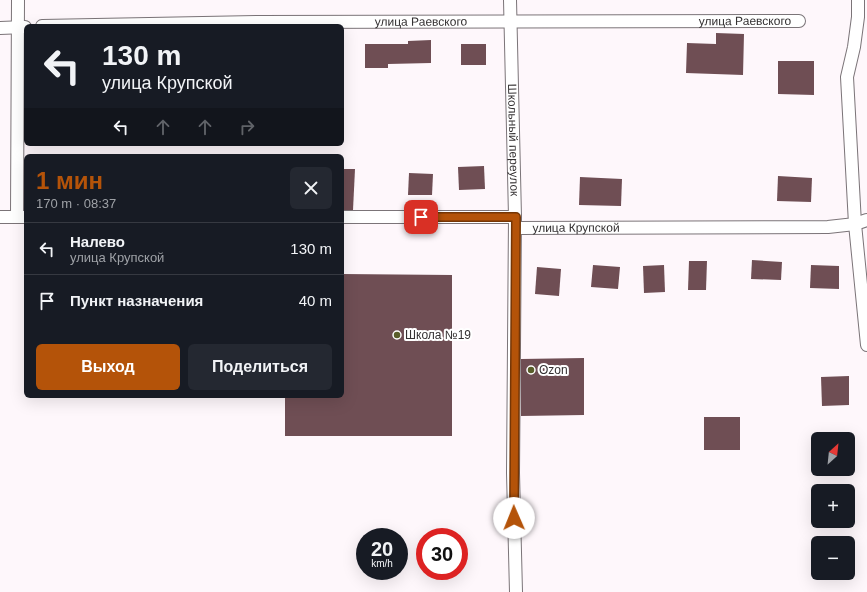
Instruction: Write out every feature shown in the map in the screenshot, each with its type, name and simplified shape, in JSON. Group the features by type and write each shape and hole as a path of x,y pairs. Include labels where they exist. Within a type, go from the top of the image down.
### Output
{"street":[{"path":"0,217 22,217 22,28 18,0"},
{"name":"Школьный переулок","path":"510,0 515,223 513,473 516,592"},
{"path":"858,0 858,17 854,47 847,77 855,224 867,345"},
{"name":"улица Раевского","path":"151,24 260,22 799,21"},
{"path":"0,28 22,28"},
{"name":"улица Крупской","path":"344,217 636,229 828,227 855,224 867,220"}],"building":[{"path":"716,33 744,34 743,75 686,73 687,43 716,44"},
{"path":"431,40 431,63 388,64 388,68 365,68 365,44 408,44 408,41"},
{"path":"461,44 486,44 486,65 461,65"},
{"path":"778,61 814,61 814,95 778,94"},
{"path":"484,166 485,189 459,190 458,167"},
{"path":"344,169 355,169 353,210 344,210"},
{"path":"409,173 433,174 432,195 408,195"},
{"path":"778,176 812,178 811,202 777,201"},
{"path":"580,177 622,179 621,206 579,205"},
{"path":"752,260 782,262 781,280 751,279"},
{"path":"689,261 707,261 706,290 688,290"},
{"path":"593,265 620,267 618,289 591,287"},
{"path":"664,265 665,292 644,293 643,266"},
{"path":"811,265 839,266 839,289 810,288"},
{"path":"537,267 561,269 559,296 535,294"},
{"name":"Школа №19","path":"344,274 452,275 452,436 285,436 285,398 344,398"},
{"path":"584,358 584,415 521,416 521,359"},
{"path":"849,376 849,405 822,406 821,377"},
{"path":"704,417 740,417 740,450 704,450"}],"place":[{"name":"Школа №19","path":"397,335"},
{"name":"Ozon","path":"531,370"}],"route":[{"path":"421,217 516,217 513,473 514,518"}]}
